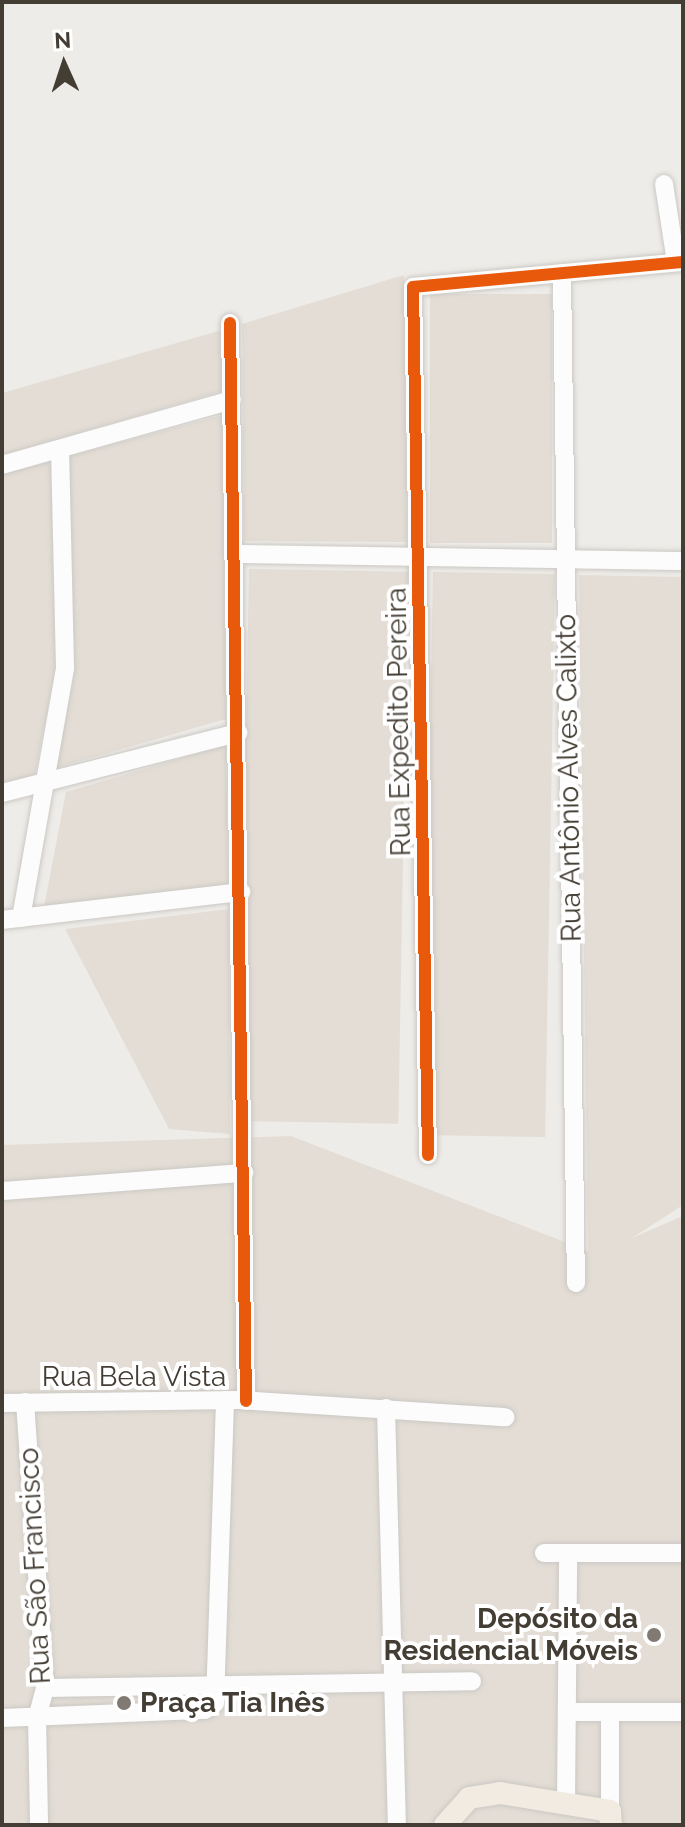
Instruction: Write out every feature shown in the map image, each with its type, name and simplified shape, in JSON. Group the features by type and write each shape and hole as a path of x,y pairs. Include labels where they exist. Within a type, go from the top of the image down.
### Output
{"main road":[{"path":"450,1822 469,1798 488,1793 566,1802 610,1818"}],"street":[{"path":"562,273 680,262 664,184"},
{"name":"Rua Expedito Pereira","path":"428,1155 413,287 562,273"},
{"name":"Rua Antônio Alves Calixto","path":"562,273 576,1283"},
{"path":"230,323 241,892 246,1401"},
{"path":"2,465 232,400"},
{"path":"21,918 65,668 60,449"},
{"path":"235,554 683,561"},
{"path":"2,793 238,733"},
{"path":"2,920 241,892"},
{"path":"2,1191 244,1173"},
{"path":"2,1718 205,1710 215,1703 219,1683 225,1400"},
{"name":"Rua Bela Vista","path":"2,1403 225,1400 505,1417"},
{"name":"Rua São Francisco","path":"25,1402 45,1688 37,1717 39,1825"},
{"path":"386,1408 397,1825"},
{"path":"544,1553 683,1553"},
{"path":"566,1802 568,1553"},
{"path":"45,1688 219,1683 395,1685 472,1681"},
{"path":"567,1712 683,1712"},
{"path":"610,1713 610,1818"}],"shaded area":[{"path":"404,275 407,542 244,541 242,324"},
{"path":"430,294 552,294 552,543 430,543"},
{"path":"222,330 223,391 2,455 2,393"},
{"path":"223,415 226,719 56,768 75,670 69,456"},
{"path":"51,461 56,666 35,774 2,784 2,474"},
{"path":"249,569 408,572 398,1124 239,1121"},
{"path":"433,572 555,574 545,1137 423,1135"},
{"path":"579,575 683,577 683,1205 632,1238 683,1216 683,1825 2,1825 2,1145 291,1136 588,1251"},
{"path":"226,745 228,886 43,912 66,792"},
{"path":"229,909 230,1134 169,1129 65,929"}],"cycle path":[{"path":"428,1155 413,287 683,262"},
{"path":"230,323 246,1401"}],"place":[{"name":"Depósito da Residencial Móveis","path":"654,1635"},
{"name":"Praça Tia Inês","path":"124,1703"}]}
